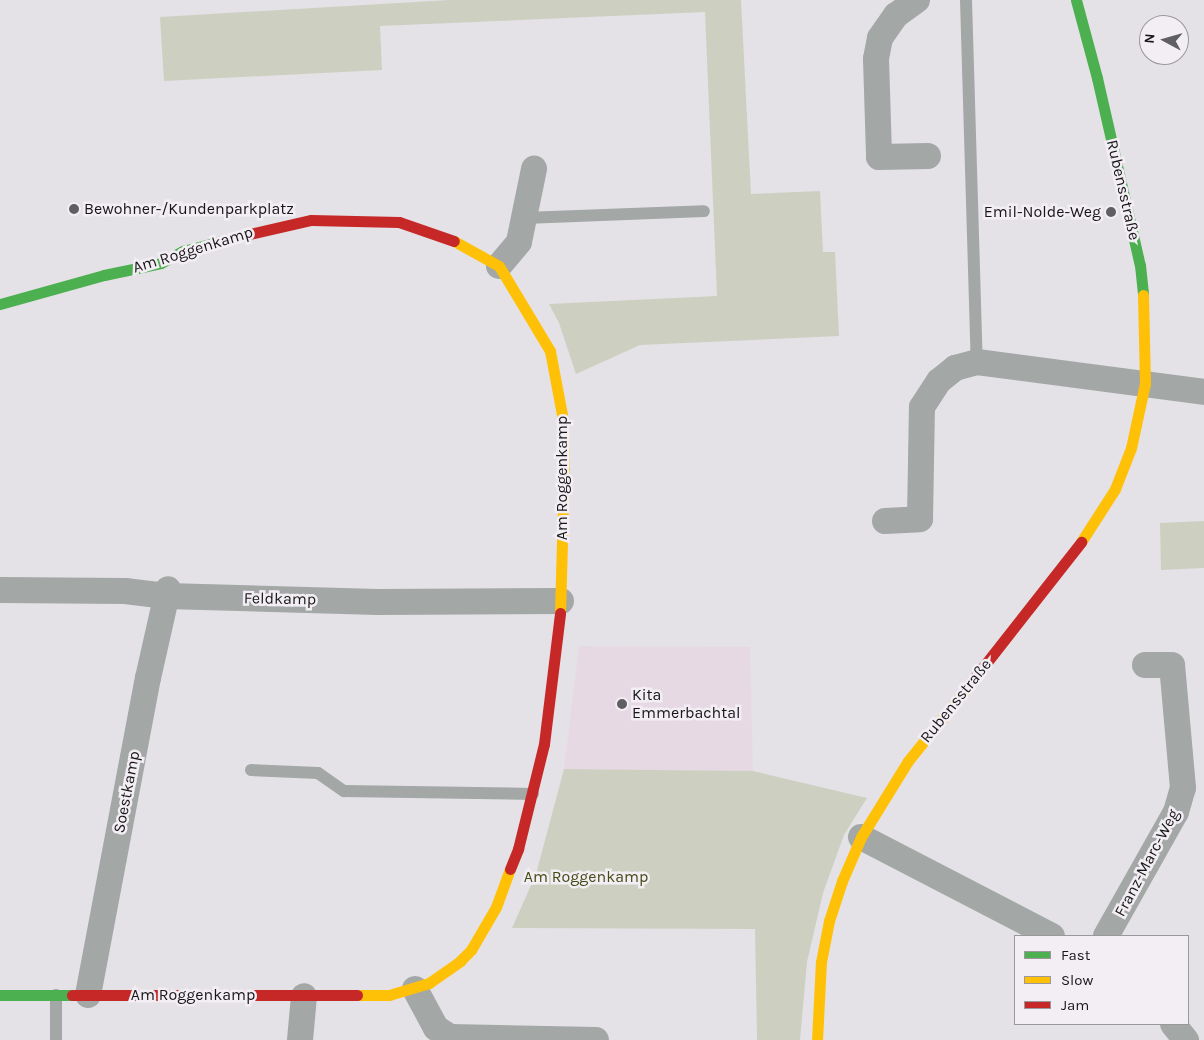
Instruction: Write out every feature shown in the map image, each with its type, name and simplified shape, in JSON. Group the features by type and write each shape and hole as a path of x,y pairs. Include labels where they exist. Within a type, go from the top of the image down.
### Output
{"street":[{"path":"917,0 896,15 880,38 876,59 879,157 928,156"},
{"name":"Rubensstraße","path":"817,1040 819,981 828,930 842,882 861,836 908,761 1071,557 1115,490 1131,448 1145,383 1146,321 1140,265 1097,78 1076,0"},
{"path":"499,266 519,242 534,169"},
{"name":"Am Roggenkamp","path":"0,304 104,275 161,263 183,250 252,232 312,220 399,222 439,234 499,266 546,343 556,376 563,420 564,470 561,601 544,744 518,849 496,907 471,950 429,984 389,995 0,995"},
{"path":"885,521 920,518 922,407 939,381 955,368 977,362 1204,392"},
{"name":"Feldkamp","path":"0,590 125,591 378,602 561,601"},
{"name":"Soestkamp","path":"88,995 148,678 168,593"},
{"name":"Franz-Marc-Weg","path":"1107,935 1176,812 1183,788 1172,665 1145,666"},
{"path":"861,836 1050,935"},
{"path":"415,989 436,1028 450,1037 596,1040"},
{"path":"300,1040 304,996"},
{"path":"1174,1025 1186,1040"}],"lane":[{"path":"966,0 977,362"},
{"path":"525,218 704,211"},
{"path":"251,770 318,772 344,791 533,794"},
{"path":"56,995 56,1040"}],"shaded area":[{"path":"579,646 750,647 753,771 564,769"}],"green space":[{"path":"449,0 741,0 751,194 820,191 823,252 835,252 839,336 640,345 576,374 559,323 549,304 717,296 705,12 380,26 382,70 164,81 160,17"},
{"path":"1204,521 1204,568 1161,570 1160,523"},
{"path":"564,769 753,771 867,798 844,835 823,893 807,962 800,1040 757,1040 755,929 512,928 536,874"}],"traffic: fast":[{"path":"1076,0 1097,78 1140,265 1143,295"},
{"path":"0,304 104,275 161,263 183,251 241,236"},
{"path":"0,995 72,995"}],"traffic: slow":[{"path":"454,241 499,266 550,351 563,420 564,470 560,613"},
{"path":"1081,542 1115,489 1131,448 1145,383 1143,295"},
{"path":"817,1040 821,962 829,921 842,881 861,837 908,761 969,685"},
{"path":"357,995 389,995 429,983 460,961 471,950 496,907 510,869"}],"traffic: jam":[{"path":"241,236 311,220 399,222 454,241"},
{"path":"969,685 1081,542"},
{"path":"510,869 518,849 544,744 560,613"},
{"path":"72,995 357,995"}],"place":[{"name":"Bewohner-/Kundenparkplatz","path":"74,209"},
{"name":"Emil-Nolde-Weg","path":"1111,212"},
{"name":"Kita Emmerbachtal","path":"622,704"}]}
